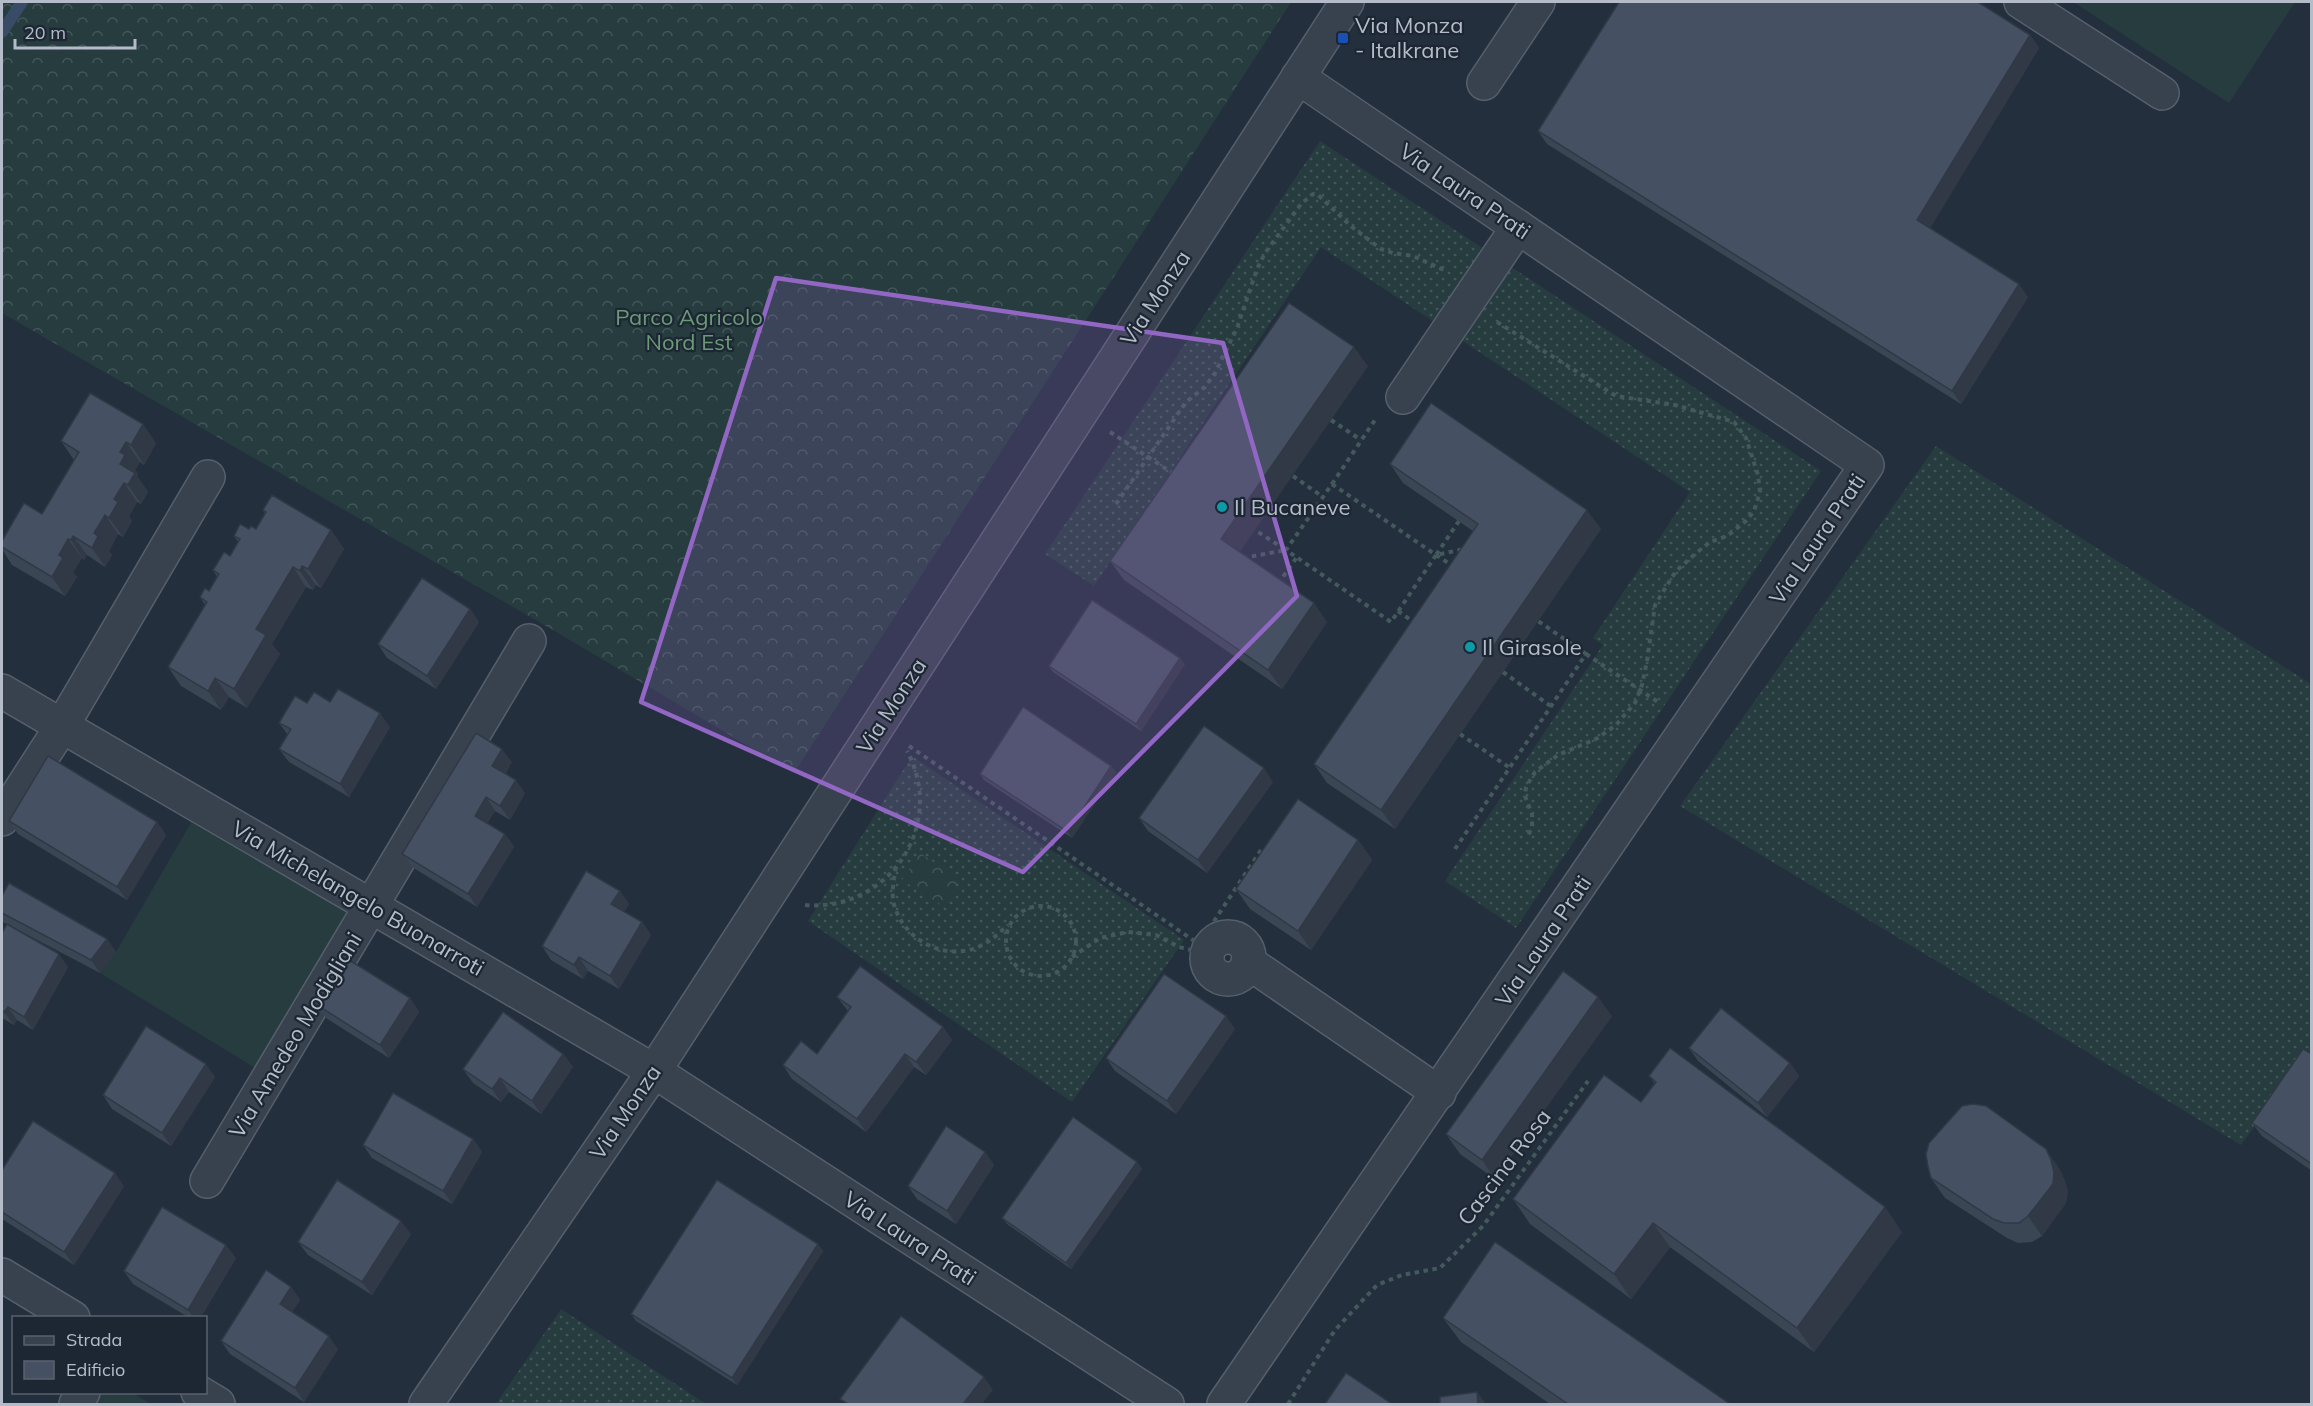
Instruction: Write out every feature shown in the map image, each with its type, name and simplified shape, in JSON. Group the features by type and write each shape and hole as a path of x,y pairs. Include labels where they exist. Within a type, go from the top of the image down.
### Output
{"street":[{"name":"Via Monza","path":"426,1404 654,1071 1347,2"},
{"path":"1484,83 1538,2"},
{"path":"2021,2 2162,93"},
{"name":"Via Laura Prati","path":"1224,1404 1867,465 1298,77"},
{"path":"1403,397 1518,227"},
{"path":"2,819 62,726 208,477"},
{"name":"Via Amedeo Modigliani","path":"207,1181 529,641"},
{"name":"Via Michelangelo Buonarroti","path":"2,691 654,1071"},
{"path":"1205,950 1210,968 1218,976 1235,977 1241,974 1248,962 1439,1093"},
{"name":"Via Laura Prati","path":"654,1071 1167,1404"},
{"path":"2,1275 72,1316"},
{"path":"201,1394 218,1404"}],"path":[{"path":"1116,504 1186,402 1205,387 1215,373 1238,328 1257,269 1265,253 1292,215 1313,194 1317,194 1352,227 1381,249 1413,255 1437,265 1454,276 1489,316 1616,396 1675,405 1734,422 1746,438 1758,475 1760,492 1754,511 1739,528 1727,536 1710,542 1695,554 1676,571 1666,586 1655,605 1647,661 1635,703 1616,725 1598,738 1558,755 1535,772 1526,787 1525,796 1532,814 1532,826 1527,838"},
{"path":"1331,420 1361,440"},
{"path":"1109,432 1180,478"},
{"path":"1293,476 1323,497"},
{"path":"1239,558 1286,550 1332,484 1460,571"},
{"path":"1255,530 1391,622 1459,521"},
{"path":"1436,555 1469,548"},
{"path":"1277,586 1297,557"},
{"path":"1398,611 1421,628"},
{"path":"1538,621 1640,691 1692,723"},
{"path":"1455,849 1586,654"},
{"path":"1503,672 1552,706"},
{"path":"1460,734 1510,768"},
{"path":"802,904 830,904 857,897 882,882 903,862 912,842 920,808 916,772 905,745 1205,950"},
{"path":"1205,950 1263,847"},
{"path":"897,867 893,892 898,915 907,929 925,944 940,950 964,951 987,943 1018,914 1035,907 1046,907 1067,918 1073,928 1075,946 1072,957 1065,967 1049,976 1026,973 1016,967 1007,952 1006,940 1011,923"},
{"path":"1072,957 1100,938 1128,932 1156,935 1179,947 1205,950"},
{"name":"Cascina Rosa","path":"1288,1404 1335,1330 1377,1285 1402,1275 1440,1268 1484,1226 1588,1081"}],"highlighted area":[{"path":"776,278 1223,343 1297,596 1023,872 641,702"}],"green space":[{"name":"Parco Agricolo Nord Est","path":"2,2 1291,2 794,773 553,630 2,313"},
{"path":"2073,2 2295,2 2229,103"},
{"path":"1320,141 1821,471 1516,928 1445,881 1603,645 1593,638 1690,492 1321,247 1094,586 1045,554"},
{"path":"1936,446 2311,684 2311,1049 2241,1145 1680,806"},
{"path":"912,756 1184,940 1072,1102 808,921"},
{"path":"192,821 352,909 257,1069 100,973 116,952"},
{"path":"920,853 960,880 943,906 902,880"},
{"path":"561,1309 706,1404 496,1404"},
{"path":"96,1394 134,1394 151,1404 90,1404"}],"building":[{"path":"1619,2 1978,2 2030,35 1917,220 2019,284 1952,391 1538,131"},
{"name":"Il Bucaneve","path":"1289,303 1354,347 1221,539 1314,603 1268,670 1110,561"},
{"path":"90,393 143,424 131,445 126,442 120,452 125,455 120,464 135,473 128,485 124,483 114,499 118,502 109,518 105,515 94,533 98,536 92,548 73,536 71,540 68,539 59,555 63,558 52,577 2,547 2,541 24,503 42,514 79,452 61,441"},
{"name":"Il Girasole","path":"1431,403 1587,510 1381,810 1314,764 1478,524 1390,464"},
{"path":"272,495 331,530 308,569 302,566 300,571 293,567 256,629 266,635 234,689 215,678 208,691 168,667 207,602 200,597 205,588 209,591 219,574 213,570 224,552 230,556 240,539 234,536 240,524 249,529 251,526 256,529 266,512 263,510"},
{"path":"422,578 470,609 427,676 378,644"},
{"path":"1092,600 1180,658 1136,724 1049,666"},
{"path":"338,689 380,713 340,784 279,749 291,729 279,723 295,696 307,703 314,692 330,702"},
{"path":"1023,707 1111,766 1068,832 980,774"},
{"path":"1204,726 1264,768 1198,860 1139,818"},
{"path":"476,733 502,749 492,766 516,780 500,806 486,797 475,816 505,834 468,894 402,854"},
{"path":"48,756 157,822 117,887 9,821"},
{"path":"1298,799 1358,840 1298,931 1236,889"},
{"path":"586,871 620,891 611,904 642,922 610,976 579,957 574,965 542,946"},
{"path":"9,883 107,939 91,960 2,913 2,896"},
{"path":"7,924 59,954 24,1017 8,1007 4,1012 2,1010 2,933"},
{"path":"346,958 410,998 380,1045 317,1005"},
{"path":"860,966 943,1027 916,1062 905,1054 857,1119 783,1065 801,1041 817,1054 851,1007 837,997"},
{"path":"1563,971 1598,997 1482,1160 1446,1134"},
{"path":"1164,974 1226,1016 1167,1101 1106,1058"},
{"path":"1721,1008 1790,1063 1758,1103 1689,1048"},
{"path":"503,1012 563,1054 532,1101 500,1078 492,1089 463,1069"},
{"path":"146,1026 206,1064 162,1133 103,1095"},
{"path":"1670,1048 1885,1207 1797,1328 1653,1223 1614,1274 1513,1199 1604,1075 1641,1102 1656,1082 1649,1076"},
{"path":"2303,1049 2312,1054 2312,1164 2252,1123"},
{"path":"393,1093 473,1139 443,1191 363,1145"},
{"path":"1973,1104 1986,1106 2046,1149 2051,1160 2054,1172 2053,1184 2028,1216 2019,1223 2004,1223 1993,1219 1931,1178 1926,1154 1929,1143 1962,1106"},
{"path":"1073,1117 1137,1162 1066,1263 1002,1218"},
{"path":"33,1121 115,1173 64,1252 2,1212 2,1170"},
{"path":"946,1126 985,1152 947,1211 908,1186"},
{"path":"337,1180 401,1221 362,1282 298,1242"},
{"path":"717,1180 818,1244 732,1378 631,1314"},
{"path":"162,1207 226,1245 188,1310 124,1271"},
{"path":"1495,1242 1730,1404 1568,1404 1443,1318"},
{"path":"266,1270 291,1287 280,1304 329,1336 295,1388 221,1341"},
{"path":"901,1316 984,1377 963,1404 848,1404 840,1399"},
{"path":"1346,1373 1392,1404 1325,1404"},
{"path":"1477,1392 1478,1404 1440,1404 1440,1397"}],"waterway":[{"path":"2,32 22,2"}],"place":[{"name":"Via Monza - Italkrane","path":"1343,38"},
{"name":"Il Bucaneve","path":"1222,507"},
{"name":"Il Girasole","path":"1470,647"}]}
